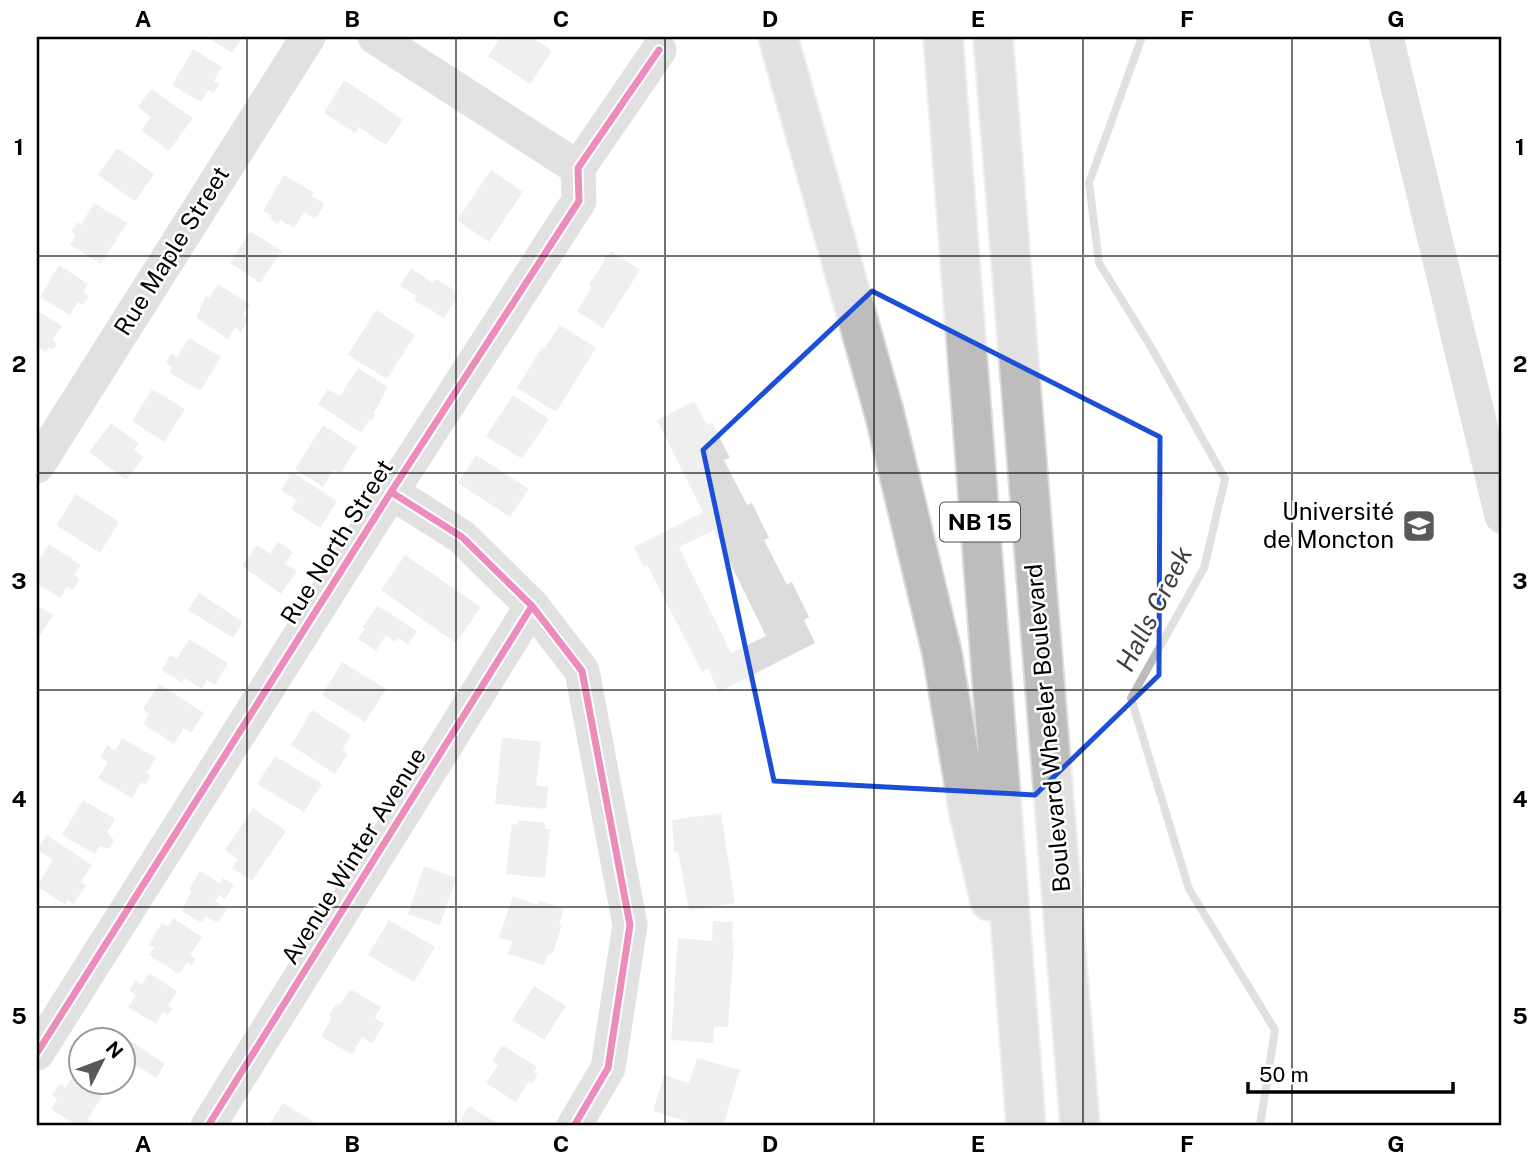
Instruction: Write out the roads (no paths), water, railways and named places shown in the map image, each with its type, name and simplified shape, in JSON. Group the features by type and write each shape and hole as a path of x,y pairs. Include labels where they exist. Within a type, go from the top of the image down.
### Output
{"highway":[{"path":"778,37 887,425 942,653 969,813 1017,1008"},
{"name":"Boulevard Wheeler Boulevard","path":"943,37 1026,1126"},
{"name":"Boulevard Wheeler Boulevard","path":"993,37 1080,1126"},
{"path":"1005,188 1012,37"}],"street":[{"name":"Rue Maple Street","path":"37,466 308,37"},
{"path":"375,37 578,168 659,50"},
{"path":"1386,37 1502,516"},
{"name":"Rue North Street","path":"37,1053 391,492 579,201 578,168"},
{"path":"391,492 462,537 532,606 582,671 630,925 608,1068 574,1126"},
{"name":"Avenue Winter Avenue","path":"208,1126 532,606"}],"waterway":[{"name":"Halls Creek","path":"1142,37 1089,183 1099,263 1151,347 1225,479 1204,568 1131,698 1189,889 1275,1030 1260,1126"}],"place":[{"name":"Université de Moncton","path":"1419,526"}]}
